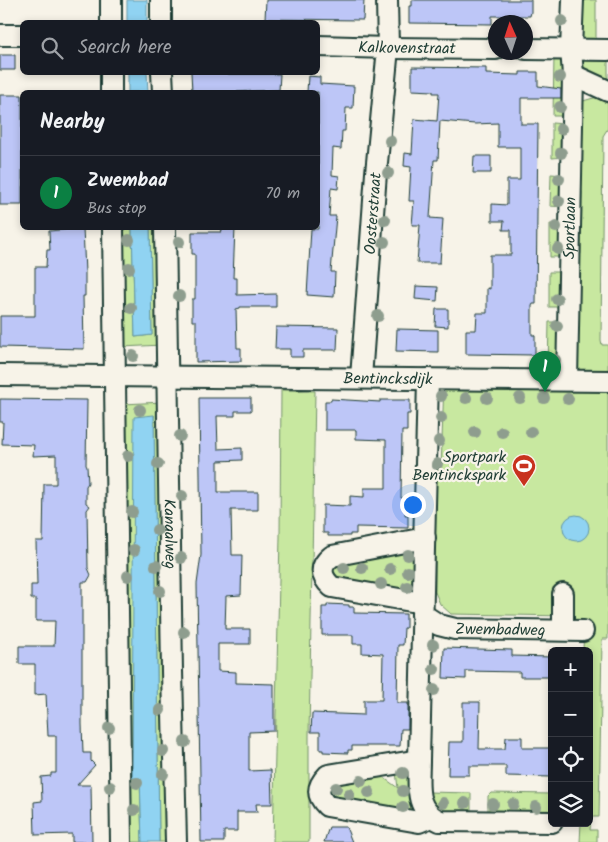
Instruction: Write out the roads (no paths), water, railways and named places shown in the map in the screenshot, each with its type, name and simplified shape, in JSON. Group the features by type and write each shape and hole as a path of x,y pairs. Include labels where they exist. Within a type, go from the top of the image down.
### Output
{"street":[{"path":"111,0 111,20"},
{"path":"161,0 162,20"},
{"name":"Oosterstraat","path":"361,378 376,172 388,48 387,0"},
{"name":"Sportlaan","path":"568,380 573,0"},
{"path":"0,35 20,35"},
{"name":"Kalkovenstraat","path":"320,46 488,49"},
{"path":"533,49 608,50"},
{"path":"111,75 112,90"},
{"path":"162,75 163,90"},
{"path":"573,75 608,92"},
{"path":"113,230 121,842"},
{"name":"Kanaalweg","path":"165,230 176,842"},
{"name":"Bentincksdijk","path":"0,375 608,381"},
{"path":"428,379 419,760 420,802 431,817 440,821 548,822"},
{"name":"Zwembadweg","path":"425,538 332,556 324,562 322,571 325,581 332,587 422,608 439,625 455,629 583,631"},
{"path":"563,594 563,630"},
{"path":"419,760 328,775 321,782 319,792 321,800 327,806 419,822 431,817"}],"water":[{"path":"127,0 147,0 147,20 127,20"},
{"path":"128,75 147,75 148,90 128,90"},
{"path":"132,230 150,230 152,335 135,337"},
{"path":"154,415 159,842 142,842 140,778 132,778 134,417"},
{"path":"576,515 585,519 589,528 585,537 576,541 567,537 563,528 567,519"}],"place":[{"name":"Zwembad","path":"545,392"},
{"name":"Sportpark Bentinckspark","path":"524,487"}]}
